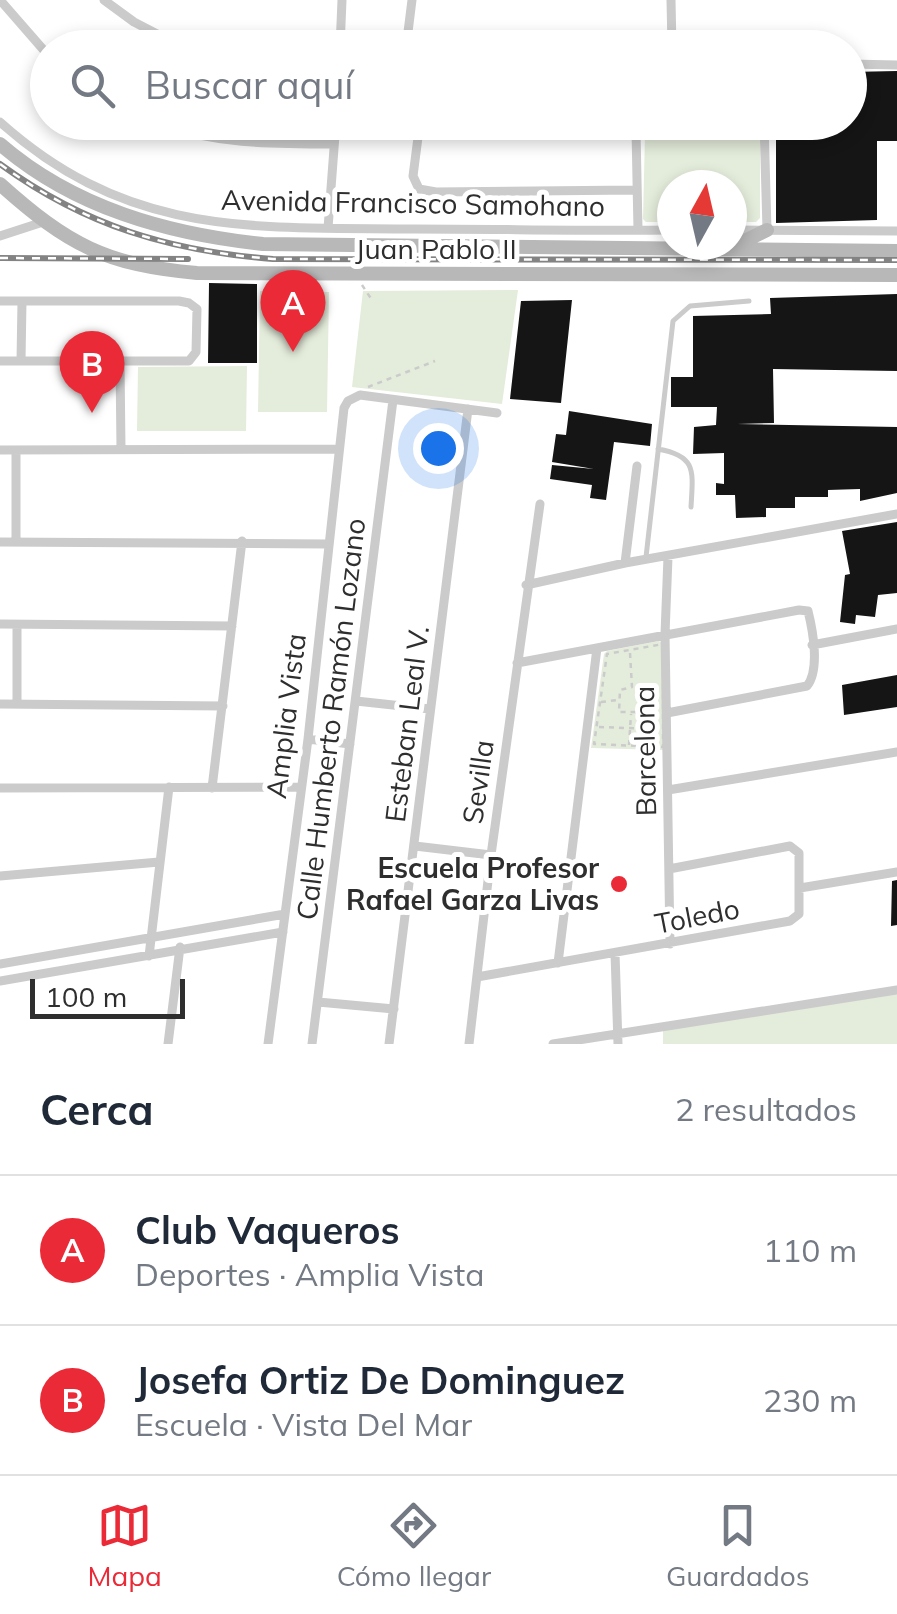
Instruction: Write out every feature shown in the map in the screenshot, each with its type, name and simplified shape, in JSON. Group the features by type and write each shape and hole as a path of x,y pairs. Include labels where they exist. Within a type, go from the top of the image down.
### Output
{"main road":[{"name":"Juan Pablo II","path":"0,144 86,200 141,222 218,239 263,244 657,249"},
{"name":"Juan Pablo II","path":"0,184 68,239 108,258 147,268 197,273 897,276"},
{"path":"747,241 767,230"},
{"name":"Juan Pablo II","path":"747,250 897,252"}],"street":[{"path":"0,0 30,34"},
{"path":"104,0 149,30"},
{"path":"341,30 342,0"},
{"path":"408,30 412,0"},
{"path":"671,0 672,30"},
{"path":"867,64 897,64"},
{"name":"Avenida Francisco Samohano","path":"0,122 63,171 135,205 187,219 241,226 657,230"},
{"path":"217,140 244,144 334,144"},
{"path":"328,228 334,140"},
{"path":"417,140 413,176 419,189 635,190"},
{"path":"636,140 638,230"},
{"path":"764,140 767,230"},
{"path":"0,236 44,222"},
{"path":"747,230 897,231"},
{"path":"0,301 179,301 195,306 196,352 188,360 0,361"},
{"path":"21,361 22,301"},
{"path":"120,362 121,450"},
{"path":"357,396 497,414"},
{"name":"Amplia Vista","path":"268,1044 308,739 337,450 344,408 357,396"},
{"name":"Calle Humberto Ramón Lozano","path":"312,1044 392,400"},
{"name":"Esteban Leal V.","path":"389,1044 468,409"},
{"path":"0,450 337,450"},
{"path":"16,450 16,542"},
{"path":"625,563 637,466"},
{"name":"Sevilla","path":"470,1044 526,585 540,504"},
{"path":"526,585 897,514"},
{"path":"212,788 242,541"},
{"path":"0,542 328,544"},
{"name":"Barcelona","path":"668,557 665,634 670,944"},
{"path":"517,663 804,610 810,615 813,677 806,686 667,713"},
{"path":"0,624 232,626"},
{"path":"17,624 17,704"},
{"path":"812,644 897,629"},
{"path":"558,963 597,648"},
{"path":"356,701 430,709"},
{"path":"0,704 223,706"},
{"path":"308,739 350,744"},
{"path":"668,790 897,752"},
{"path":"149,956 168,786"},
{"path":"0,788 301,787"},
{"path":"415,846 491,855"},
{"path":"669,869 790,846 800,853 800,888 897,872"},
{"path":"0,876 159,862"},
{"name":"Toledo","path":"477,978 790,921 799,914 800,888"},
{"path":"0,964 285,914"},
{"path":"0,982 283,932"},
{"path":"168,1044 182,934"},
{"path":"615,953 618,1038"},
{"path":"553,1044 618,1038 897,990"},
{"path":"318,1002 394,1010"}],"lane":[{"path":"646,560 674,321 690,306 748,302"},
{"path":"658,449 676,452 687,460 692,476 691,506"}],"path":[{"path":"360,274 364,290 372,300"},
{"path":"357,396 372,382 434,361"},
{"path":"664,644 663,747 594,744 608,654 630,652 664,644"},
{"path":"630,652 632,687"},
{"path":"632,687 644,687 644,712 618,712 620,690 632,687"},
{"path":"600,702 620,700"},
{"path":"629,746 630,712"},
{"path":"597,727 663,729"}],"green space":[{"path":"645,140 760,140 760,218 756,222 747,222 747,170 657,170 657,222 646,222"},
{"path":"518,290 502,404 352,387 363,291"},
{"path":"260,291 329,292 327,412 258,412"},
{"path":"247,366 246,431 137,431 138,367"},
{"path":"659,641 663,644 663,750 591,748 604,654"},
{"path":"897,994 897,1044 663,1044 663,1030"}],"building":[{"path":"897,71 897,141 877,141 877,220 776,223 776,140 867,140 867,72"},
{"path":"209,283 257,284 257,363 208,363"},
{"path":"897,294 897,371 773,369 774,423 737,424 897,427 897,493 860,501 860,489 828,490 828,497 795,497 795,508 766,508 766,517 736,518 735,495 716,495 716,483 724,484 724,453 693,454 694,427 716,425 717,407 671,407 671,377 693,377 693,316 771,314 770,298"},
{"path":"572,300 561,403 510,399 521,301"},
{"path":"569,411 652,424 650,446 614,442 606,500 590,498 592,485 550,479 552,465 594,469 552,462 556,434 566,435"},
{"path":"897,522 897,593 878,595 875,617 856,615 855,624 840,622 845,575 850,574 842,531"},
{"path":"897,675 897,707 844,715 842,685"},
{"path":"897,880 897,925 891,926 892,881"}],"railway":[{"path":"0,164 64,204 130,232 235,255 273,259 897,260"},
{"path":"0,258 188,259"}],"place":[{"name":"Club Vaqueros","path":"293,352"},
{"name":"Josefa Ortiz De Dominguez","path":"92,413"},
{"name":"Escuela Profesor Rafael Garza Livas","path":"619,884"}]}
